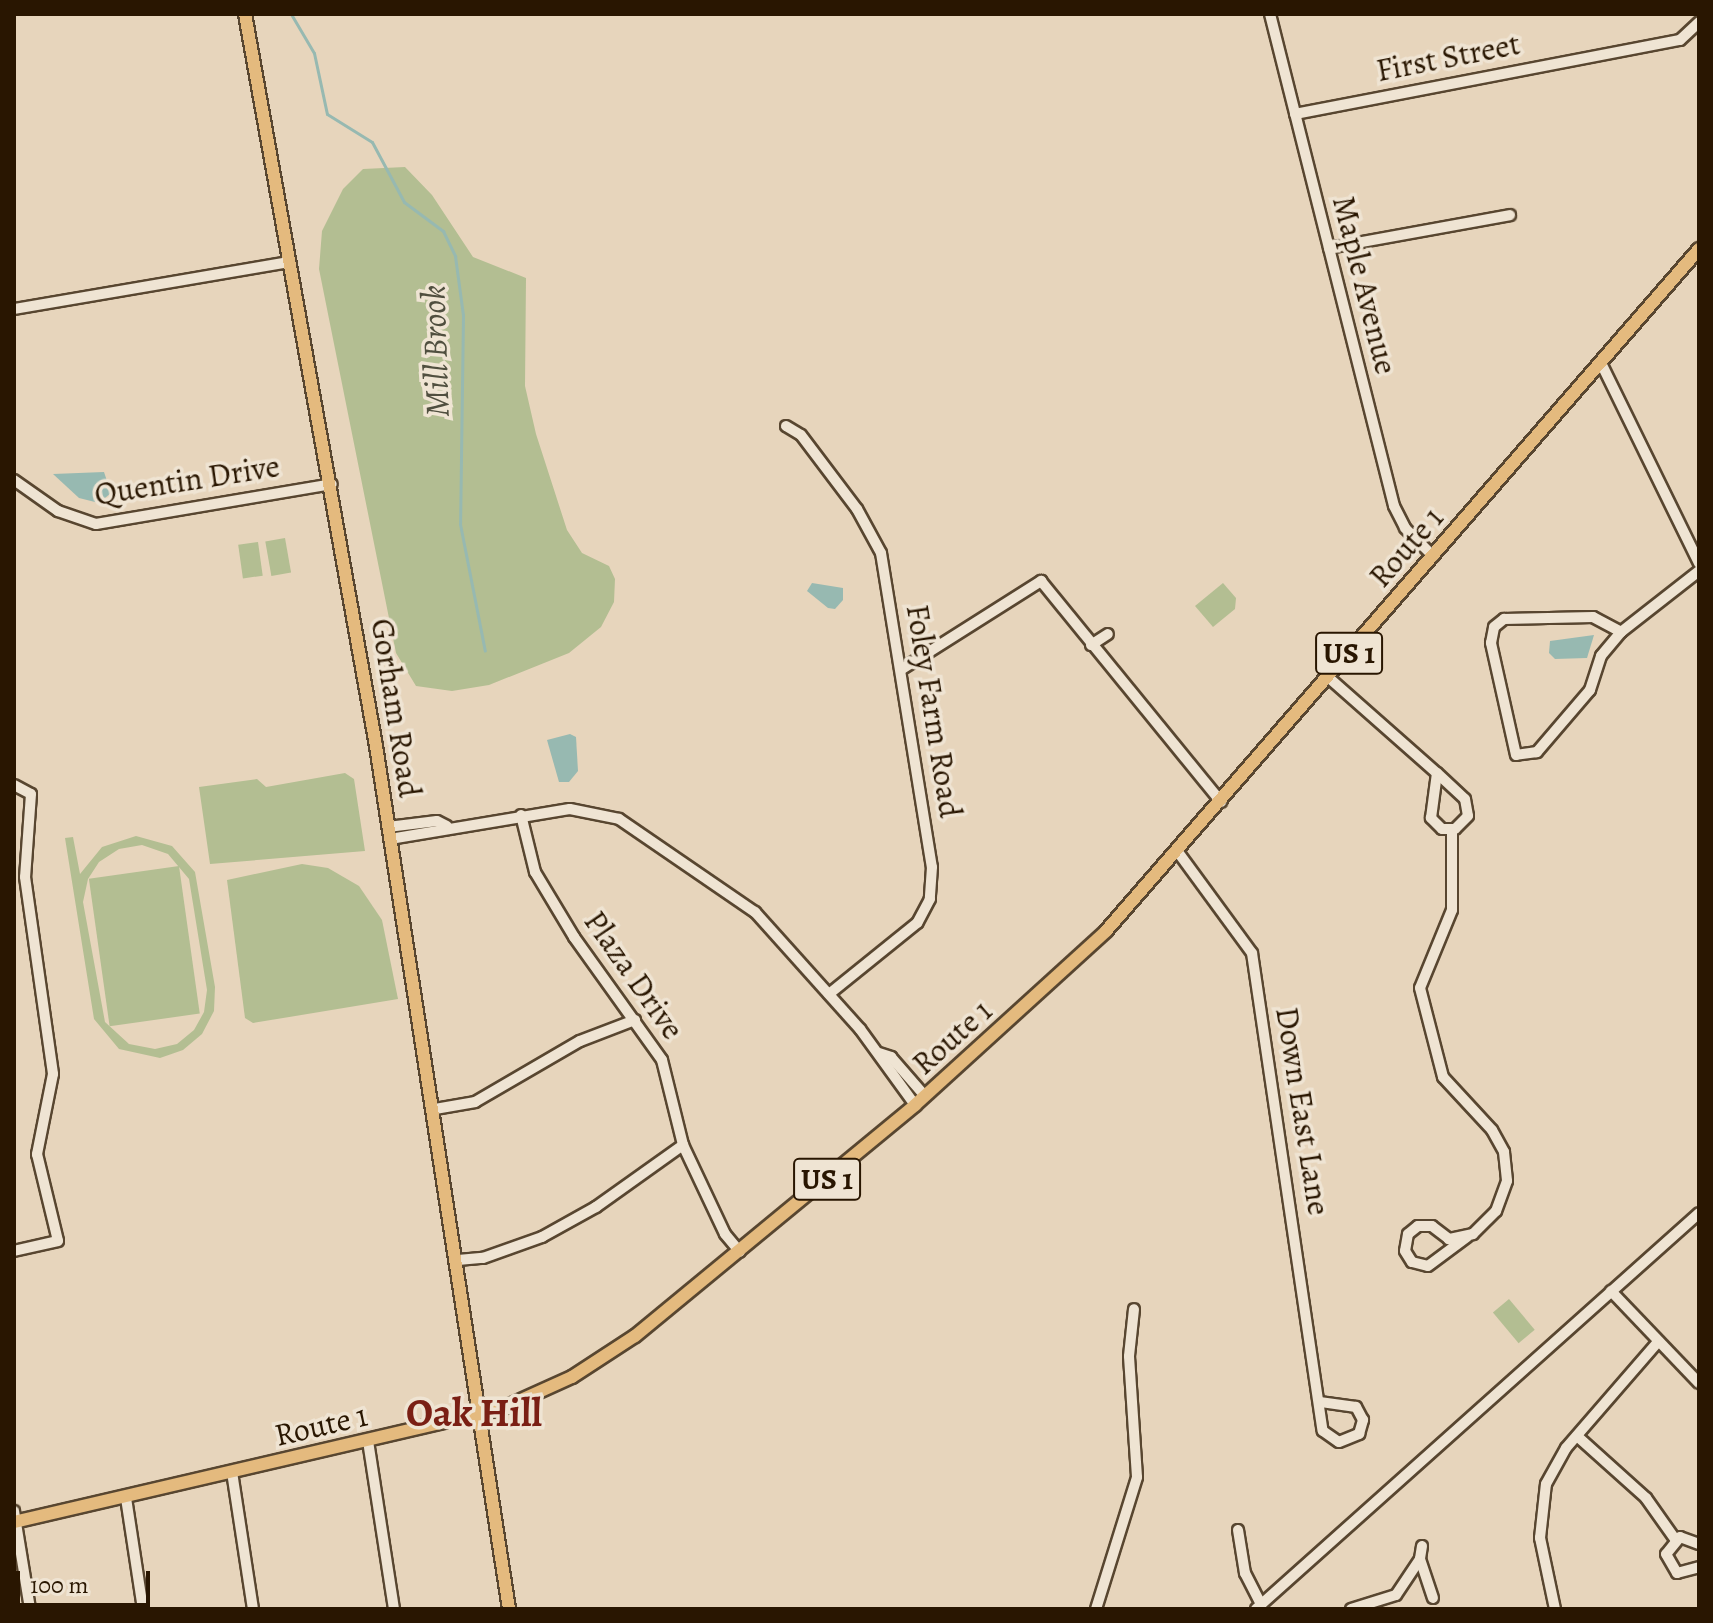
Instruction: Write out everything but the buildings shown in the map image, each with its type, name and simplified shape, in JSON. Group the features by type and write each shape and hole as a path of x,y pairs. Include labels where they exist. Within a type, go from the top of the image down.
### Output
{"main road":[{"name":"Gorham Road","path":"245,14 332,484 435,1109 458,1260 476,1414 509,1609"},
{"name":"Route 1","path":"15,1518 126,1498 518,1403 603,1358 740,1252 920,1101 1080,957 1178,852 1699,249"}],"street":[{"name":"Maple Avenue","path":"1270,14 1394,506 1405,528 1433,556"},
{"name":"First Street","path":"1295,114 1680,40 1699,22"},
{"path":"1329,248 1510,215"},
{"path":"14,309 290,262"},
{"path":"1601,363 1699,563"},
{"name":"Foley Farm Road","path":"786,426 801,435 875,538 902,669 931,856 930,899 911,929 829,994"},
{"name":"Quentin Drive","path":"14,480 58,511 96,524 332,484"},
{"path":"1621,632 1593,617 1509,619 1495,625 1491,643 1515,754 1532,755 1547,741 1588,692 1601,656 1621,632 1699,571"},
{"path":"902,669 1041,581 1221,802"},
{"path":"1091,645 1108,634"},
{"path":"1328,677 1437,773 1468,807 1465,822 1452,830 1437,826 1430,815 1439,789 1437,773"},
{"path":"14,785 31,794 25,877 53,1074 37,1154 58,1241 14,1251"},
{"path":"389,833 582,809 619,819 743,902 829,994 920,1101"},
{"name":"Plaza Drive","path":"521,815 535,872 574,937 635,1020 667,1071 683,1145 725,1234 740,1252"},
{"path":"1452,830 1452,906 1421,976 1422,998 1443,1077 1492,1130 1508,1176 1496,1211 1467,1237 1428,1266 1412,1262 1405,1251 1408,1234 1422,1225 1449,1239 1467,1237"},
{"name":"Down East Lane","path":"1178,852 1252,953 1321,1402 1327,1436 1342,1442 1359,1434 1363,1420 1356,1407 1321,1402"},
{"path":"435,1109 475,1102 580,1041 635,1020"},
{"path":"458,1260 483,1258 542,1237 603,1202 683,1145"},
{"path":"1238,1530 1245,1573 1259,1607 1699,1213"},
{"path":"1611,1291 1656,1344 1699,1383"},
{"path":"1096,1609 1137,1477 1129,1356 1134,1309"},
{"path":"1555,1609 1540,1538 1541,1505 1550,1474 1577,1436 1656,1344"},
{"path":"1577,1436 1646,1498 1675,1539"},
{"path":"368,1441 394,1609"},
{"path":"232,1472 253,1609"},
{"path":"126,1498 143,1609"},
{"path":"15,1518 30,1609"},
{"path":"1699,1544 1686,1537 1675,1539 1666,1554 1672,1570 1683,1574 1699,1567"},
{"path":"1351,1609 1396,1595 1420,1559 1422,1546"},
{"path":"1420,1559 1433,1598"}],"green space":[{"path":"405,167 432,195 473,257 526,278 525,386 536,434 567,530 582,553 609,566 615,579 614,602 601,627 569,653 489,685 452,691 416,686 396,653 319,269 322,231 343,189 363,169"},
{"path":"285,538 291,572 271,576 265,541"},
{"path":"258,542 263,576 243,578 238,545"},
{"path":"1223,583 1236,598 1235,609 1213,627 1195,606"},
{"path":"345,773 354,779 365,851 210,864 199,787 257,779 266,787"},
{"path":"136,836 172,846 195,872 215,987 214,1011 202,1034 183,1050 160,1058 119,1049 94,1019 65,838 73,837 80,874 102,847","holes":["142,845 168,854 189,879 207,990 204,1012 194,1030 177,1044 155,1049 129,1044 105,1022 83,902 88,879 99,862 119,849"]},
{"path":"302,864 328,868 359,886 382,920 398,999 253,1023 245,1018 227,880"},
{"path":"179,866 200,1014 110,1026 89,879"},
{"path":"1509,1299 1535,1330 1519,1343 1493,1312"}],"water":[{"path":"104,472 111,493 99,503 79,498 53,474"},
{"path":"812,583 843,588 843,600 835,609 828,608 807,591"},
{"path":"1594,635 1587,658 1555,659 1549,653 1550,641"},
{"path":"570,734 576,737 578,771 569,782 559,782 547,740"}],"waterway":[{"name":"Mill Brook","path":"291,14 314,53 327,114 372,142 404,202 443,231 455,256 463,315 460,524 485,651"}],"district":[{"name":"Oak Hill","path":"474,1413"}]}
